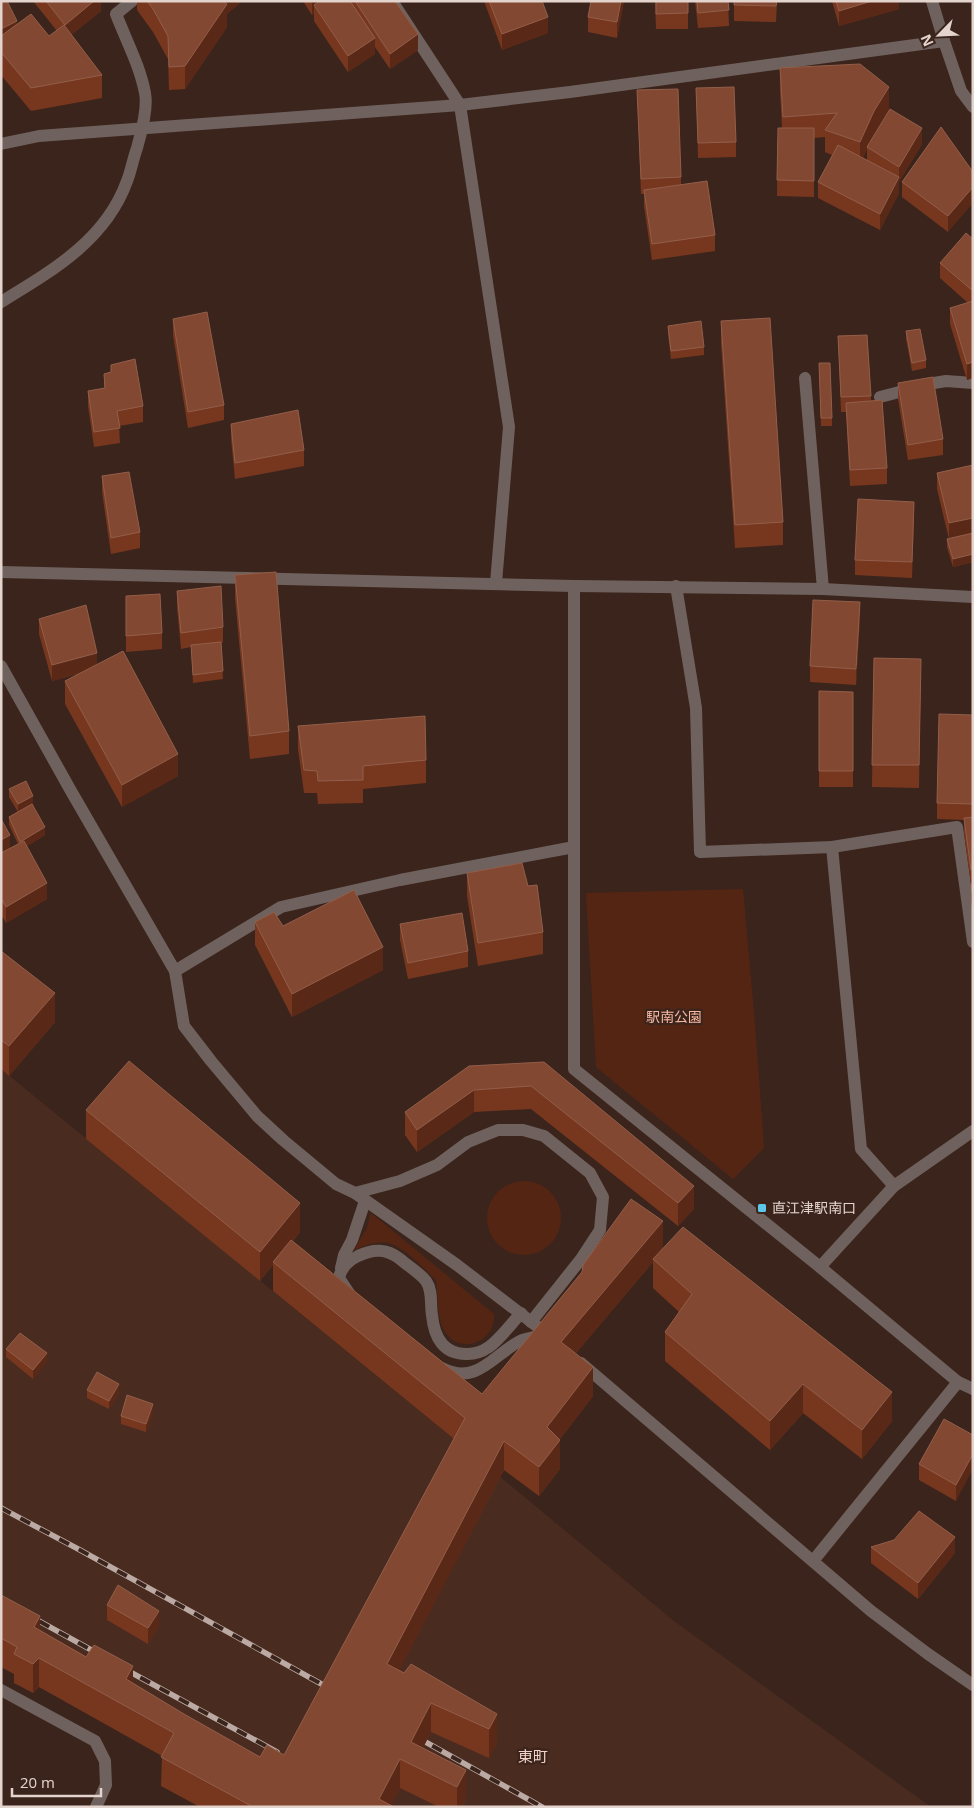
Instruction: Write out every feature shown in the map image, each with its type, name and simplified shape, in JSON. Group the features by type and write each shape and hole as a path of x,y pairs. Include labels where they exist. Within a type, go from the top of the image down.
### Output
{"street":[{"path":"1,302 80,250 107,220 127,182 142,128 146,95 116,14 132,1"},
{"path":"392,1 460,104 509,427 496,583"},
{"path":"932,1 961,91 973,107"},
{"path":"1,144 39,136 460,104 580,91 944,41"},
{"path":"805,378 823,589"},
{"path":"880,397 946,381 973,383"},
{"path":"1,572 574,586 823,589 973,597"},
{"path":"574,586 574,1069 820,1267 958,1382 973,1389"},
{"path":"676,586 696,708 700,852 832,847 957,827 973,942"},
{"path":"1,666 70,791 175,971 184,1026 257,1116 336,1184 360,1197 548,1334 871,1611 973,1685"},
{"path":"175,971 281,907 400,880 574,847"},
{"path":"832,847 861,1149 894,1186"},
{"path":"360,1197 437,1165 468,1142 498,1130 523,1130 544,1136 590,1173 603,1197 600,1230 581,1259 531,1322"},
{"path":"820,1267 894,1186 973,1131"},
{"path":"360,1197 352,1240 344,1255 339,1278 348,1291 361,1303"},
{"path":"340,1270 350,1260 366,1252 382,1249 393,1254 427,1282 432,1296 432,1314 436,1334 446,1348 457,1355 474,1354 489,1348 520,1314"},
{"path":"429,1358 456,1374 471,1373 486,1366 522,1340 548,1334"},
{"path":"813,1561 958,1382"},
{"path":"1,1690 95,1741 105,1761 106,1785 96,1807"}],"shaded area":[{"path":"1,1069 674,1621 931,1807 200,1807 161,1786 192,1728 1,1624"}],"green space":[{"name":"駅南公園","path":"743,889 764,1148 733,1179 596,1067 586,893"},
{"path":"524,1181 545,1187 555,1197 561,1218 555,1239 545,1249 524,1255 503,1249 493,1239 487,1218 493,1197 503,1187"},
{"path":"371,1213 494,1314 493,1324 483,1339 475,1343 466,1344 458,1343 450,1338 444,1330 440,1319 436,1280 402,1249 389,1243 380,1242 354,1250 367,1228"}],"building":[{"path":"1,1 7,1 17,21 1,29"},
{"path":"46,1 94,1 65,25"},
{"path":"147,1 223,1 227,4 185,66 169,67 168,36"},
{"path":"320,1 350,1 375,38 348,56 314,5"},
{"path":"355,1 395,1 418,34 390,54"},
{"path":"489,1 542,1 548,17 502,34"},
{"path":"591,1 621,1 617,22 588,17"},
{"path":"656,1 688,1 688,13 656,14"},
{"path":"697,1 728,1 729,10 698,13"},
{"path":"734,1 777,1 776,6 734,5"},
{"path":"836,1 872,1 839,11"},
{"path":"31,14 49,36 64,25 102,75 31,88 1,52 1,36"},
{"path":"860,64 889,87 874,111 860,142 825,130 837,113 783,117 780,68"},
{"path":"734,87 736,142 698,143 696,88"},
{"path":"678,89 681,177 641,179 637,90"},
{"path":"890,109 922,128 899,167 867,147"},
{"path":"941,127 973,172 973,187 948,216 902,182"},
{"path":"778,128 814,128 814,181 777,180"},
{"path":"838,145 899,177 880,214 818,182"},
{"path":"707,181 715,235 652,244 644,190"},
{"path":"966,233 973,239 973,291 940,263"},
{"path":"973,301 973,362 967,364 950,308"},
{"path":"207,312 224,405 188,412 173,319"},
{"path":"770,318 783,522 735,525 721,321"},
{"path":"701,321 704,347 671,351 668,326"},
{"path":"920,329 926,360 912,363 906,331"},
{"path":"867,335 871,396 841,397 838,336"},
{"path":"135,359 143,406 117,411 120,428 94,432 88,391 105,388 104,374 111,372 111,365"},
{"path":"819,363 830,363 832,418 821,418"},
{"path":"933,377 943,439 908,445 898,383"},
{"path":"882,400 887,468 850,470 846,403"},
{"path":"298,410 304,450 235,463 231,424"},
{"path":"973,465 973,518 949,523 937,473"},
{"path":"129,472 140,532 111,538 102,476"},
{"path":"858,499 914,502 912,562 855,560"},
{"path":"973,533 973,554 953,559 947,539"},
{"path":"276,572 289,731 250,736 235,575"},
{"path":"221,586 223,627 181,633 177,591"},
{"path":"160,594 162,633 126,636 126,596"},
{"path":"813,600 860,602 856,669 810,666"},
{"path":"86,605 97,653 52,665 39,619"},
{"path":"221,642 223,671 193,675 191,645"},
{"path":"123,651 178,754 122,785 65,681"},
{"path":"874,658 921,659 919,765 872,765"},
{"path":"819,691 853,692 853,771 819,771"},
{"path":"939,714 973,715 973,804 937,803"},
{"path":"425,716 426,760 363,766 363,780 318,781 317,771 304,770 298,726"},
{"path":"26,781 33,796 18,804 9,789"},
{"path":"32,804 45,827 20,842 9,817"},
{"path":"973,817 973,869 971,870 964,818"},
{"path":"1,819 10,835 1,840"},
{"path":"24,841 47,883 6,907 1,898 1,853"},
{"path":"522,863 528,886 537,885 543,932 478,943 467,873"},
{"path":"354,890 383,947 292,994 255,922 274,912 283,926"},
{"path":"462,913 468,951 408,963 400,924"},
{"path":"1,951 55,993 9,1046 1,1040"},
{"path":"129,1061 300,1203 260,1252 86,1110"},
{"path":"544,1062 694,1186 678,1203 531,1086 474,1090 417,1130 405,1112 469,1066"},
{"path":"631,1199 663,1221 561,1342 593,1367 547,1427 560,1440 539,1467 504,1441 387,1664 404,1673 411,1664 497,1714 489,1729 431,1703 411,1742 466,1770 457,1787 400,1759 379,1799 394,1807 253,1807 161,1757 174,1733 39,1658 33,1664 14,1654 17,1647 1,1638 1,1595 40,1616 34,1627 86,1657 94,1645 133,1666 126,1679 260,1757 267,1745 284,1755 465,1418 273,1262 291,1240 482,1394 582,1272 583,1265"},
{"path":"683,1227 892,1392 862,1430 803,1384 770,1421 665,1332 692,1294 653,1259"},
{"path":"20,1333 47,1353 33,1370 6,1349"},
{"path":"97,1372 119,1384 109,1401 87,1390"},
{"path":"127,1395 153,1404 146,1424 121,1416"},
{"path":"944,1419 973,1435 973,1454 956,1485 919,1464"},
{"path":"919,1511 955,1537 918,1583 871,1547 894,1540"},
{"path":"118,1585 159,1611 148,1628 107,1605"}],"railway":[{"path":"1,1508 334,1691"},
{"path":"1,1600 104,1657"},
{"path":"121,1667 277,1752"},
{"path":"413,1735 542,1807"}],"place":[{"name":"直江津駅南口","path":"762,1208"}],"district":[{"name":"東町","path":"533,1757"}]}
